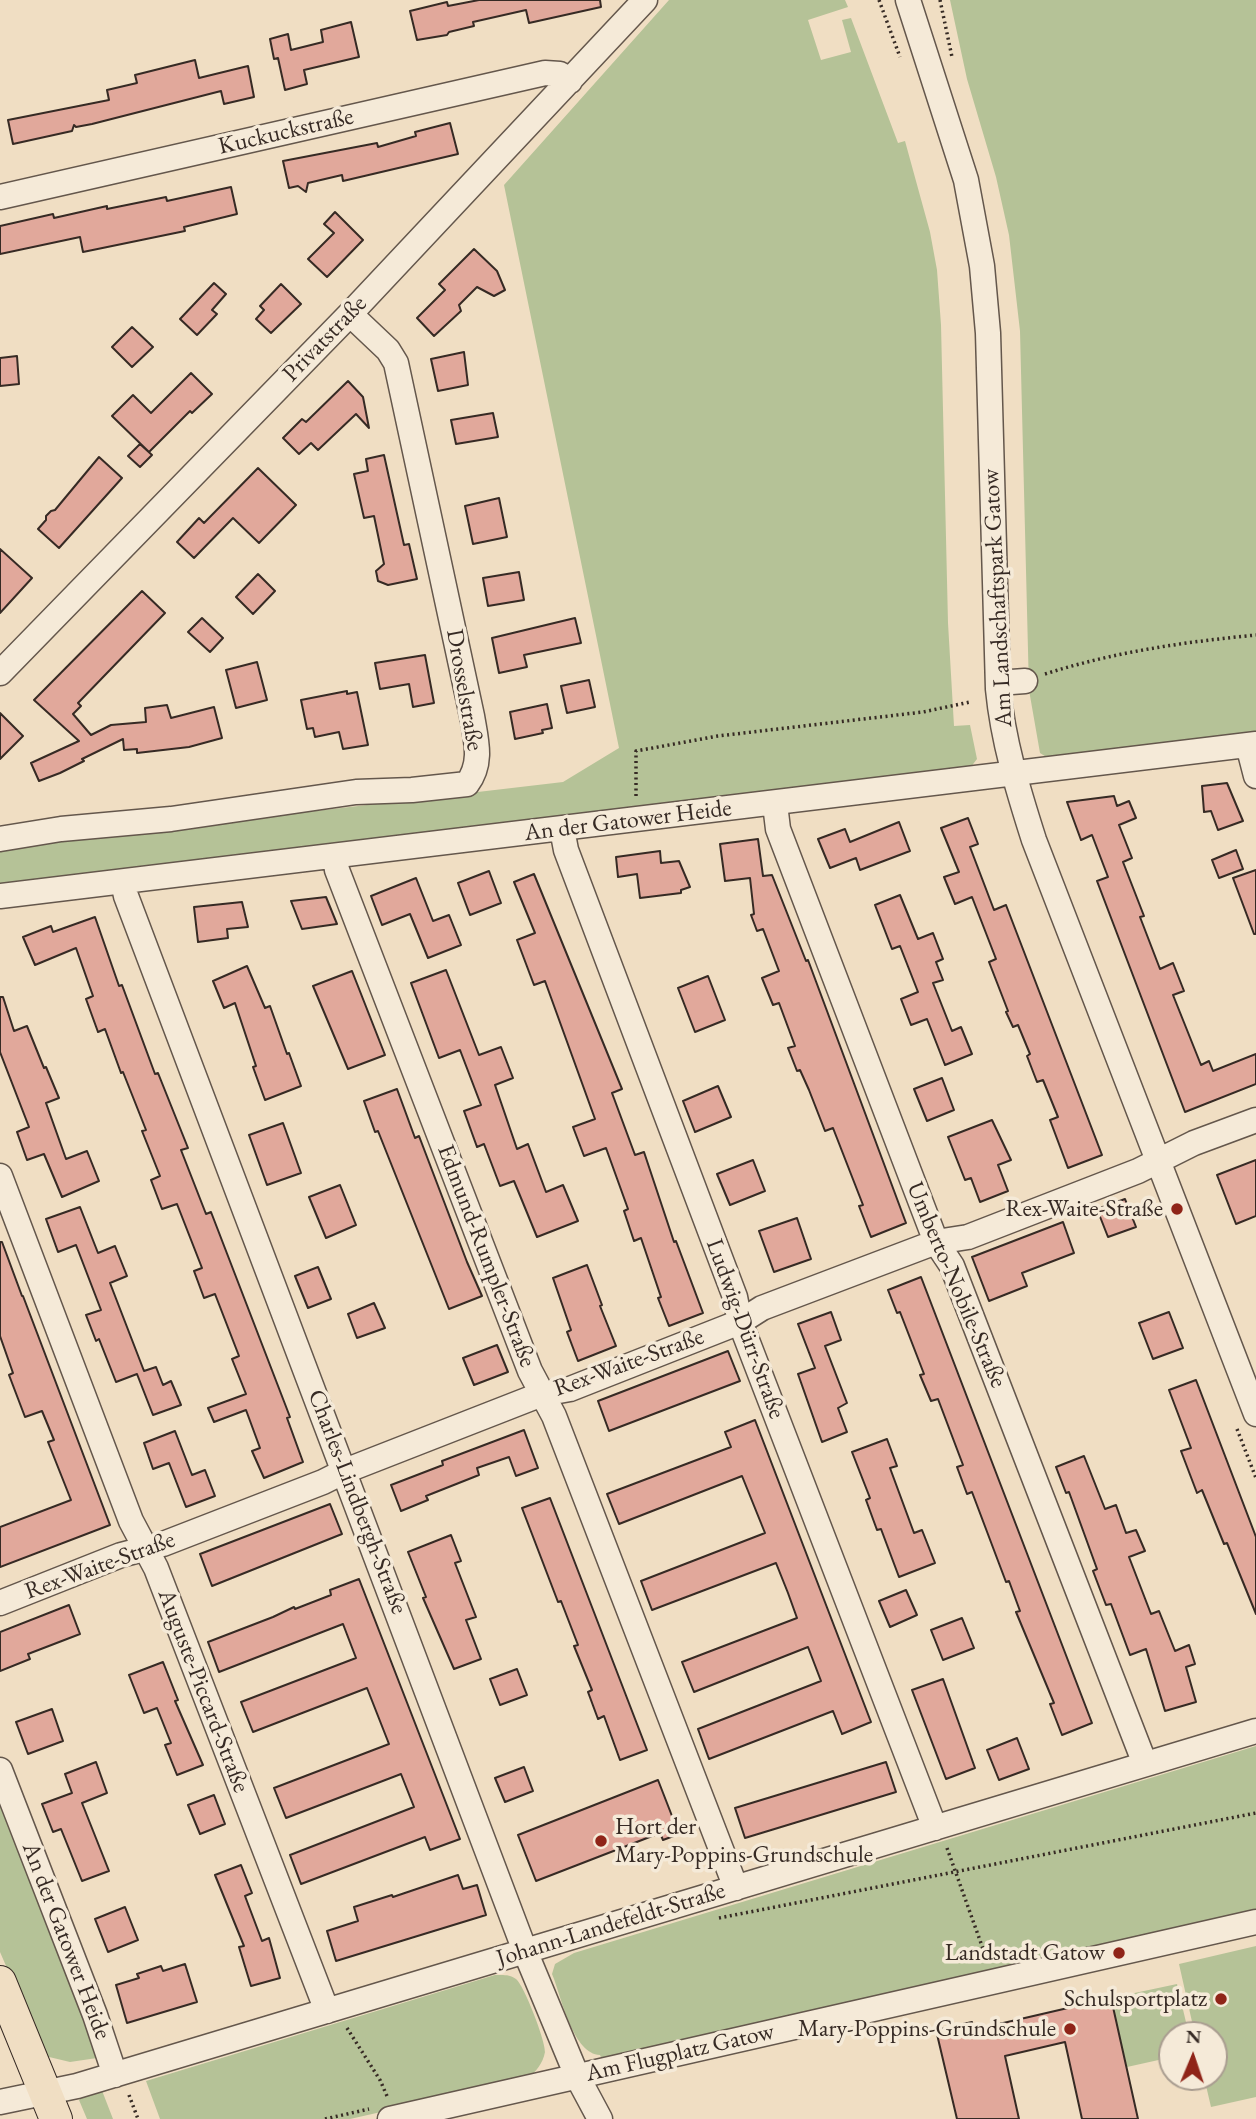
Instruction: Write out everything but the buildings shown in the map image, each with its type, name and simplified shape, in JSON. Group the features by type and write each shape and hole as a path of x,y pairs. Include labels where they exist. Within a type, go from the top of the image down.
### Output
{"main road":[{"path":"0,1982 50,2105"}],"street":[{"name":"Privatstraße","path":"0,673 351,314 645,0"},
{"name":"Am Landschaftspark Gatow","path":"908,0 966,180 982,266 988,333 998,683 1001,723 1013,774 1034,839 1256,1414"},
{"name":"Kuckuckstraße","path":"0,197 545,73 560,74 570,81"},
{"name":"Drosselstraße","path":"0,839 356,792 467,784 473,776 478,753 472,716 396,363 388,350 351,314"},
{"path":"998,683 1025,681"},
{"path":"1252,745 1256,776"},
{"name":"An der Gatower Heide","path":"0,897 1252,745"},
{"name":"Umberto-Nobile-Straße","path":"775,804 778,829 936,1242 952,1266 1145,1764"},
{"name":"Ludwig-Dürr-Straße","path":"562,829 566,849 735,1297 740,1322 937,1827"},
{"name":"Edmund-Rumpler-Straße","path":"335,857 530,1371 554,1416 736,1888"},
{"name":"Charles-Lindbergh-Straße","path":"123,881 125,896 525,1951 577,2076 600,2119"},
{"name":"Rex-Waite-Straße","path":"0,1603 121,1555 146,1549 323,1482 542,1394 570,1389 740,1322 762,1308 936,1242 968,1237 1256,1120"},
{"name":"Auguste-Piccard-Straße","path":"0,1176 131,1521 156,1568 334,2015"},
{"name":"Johann-Landefeldt-Straße","path":"0,2102 50,2105 77,2086 334,2015 525,1951 1256,1731"},
{"name":"An der Gatower Heide","path":"0,1770 95,2015 115,2075"},
{"name":"Am Flugplatz Gatow","path":"390,2112 577,2076 1256,1922"}],"path":[{"path":"940,0 953,62"},
{"path":"1025,681 1088,661 1145,649 1256,635"},
{"path":"636,798 636,751 718,736 923,712 970,702"},
{"path":"712,1920 1256,1814"},
{"path":"937,1827 989,1964"},
{"path":"334,2015 380,2080 390,2112"}],"green space":[{"path":"669,0 845,0 848,7 808,20 821,60 851,52 842,20 851,18 898,143 905,141 930,232 937,270 941,325 948,623 954,726 970,725 977,759 967,772 0,887 0,848 563,782 619,748 504,185"},
{"path":"950,0 1256,0 1256,735 1051,760 1040,753 1029,690 1020,331 1009,235 996,177 967,79"},
{"path":"1256,1746 1256,1913 603,2062 600,2055 583,2046 570,2025 552,1974 555,1964 574,1953"},
{"path":"0,1795 95,2042 97,2058 70,2062 45,2056 0,1952"},
{"name":"Schulsportplatz","path":"1256,1946 1256,2097 1211,2107 1207,2091 1228,2091 1228,2021 1192,2021 1179,1964"},
{"path":"495,1975 511,1976 520,1983 542,2037 544,2056 539,2067 527,2079 350,2119 160,2119 146,2081"},
{"path":"1177,1984 1186,2021 1158,2021 1158,2060 1127,2067 1111,1998"},
{"path":"101,2088 113,2119 87,2119 79,2100 85,2094"}],"place":[{"name":"Rex-Waite-Straße","path":"1177,1209"},
{"name":"Hort der Mary-Poppins-Grundschule","path":"601,1841"},
{"name":"Landstadt Gatow","path":"1119,1953"},
{"name":"Schulsportplatz","path":"1221,1999"},
{"name":"Mary-Poppins-Grundschule","path":"1070,2029"}]}
